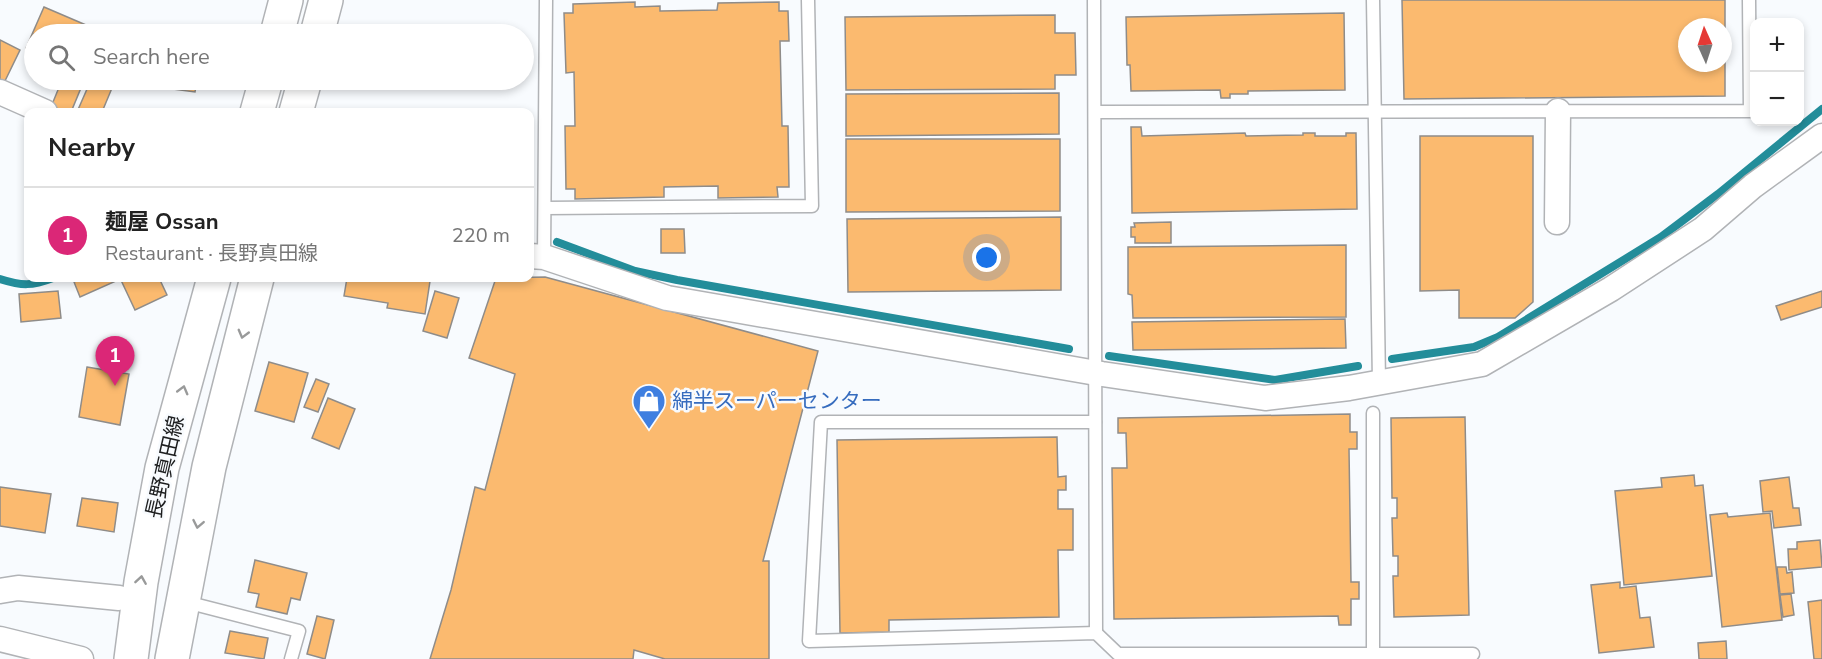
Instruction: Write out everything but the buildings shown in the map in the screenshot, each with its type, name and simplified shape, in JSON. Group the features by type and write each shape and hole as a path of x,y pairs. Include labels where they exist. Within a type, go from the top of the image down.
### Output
{"main road":[{"path":"280,24 286,0"},
{"path":"320,24 326,0"},
{"path":"258,108 263,90"},
{"path":"297,108 302,90"},
{"name":"長野真田線","path":"131,659 141,582 162,468 212,282"},
{"name":"長野真田線","path":"172,659 209,467 256,282"}],"street":[{"path":"0,92 36,108"},
{"path":"1557,222 1558,111"},
{"path":"537,256 667,298 1095,372 1265,398 1349,388 1482,364 1527,340 1703,229 1753,186 1822,136"},
{"path":"0,591 18,588 119,598"},
{"path":"0,639 81,659"}],"lane":[{"path":"537,256 545,208 546,0"},
{"path":"545,208 812,206 808,0"},
{"path":"1094,0 1096,633"},
{"path":"1373,0 1378,381"},
{"path":"1096,112 1750,111 1749,0"},
{"path":"1373,413 1373,654"},
{"path":"1095,422 821,422 809,641 1096,633 1118,654 1473,654"},
{"path":"183,601 299,631 291,659"}],"waterway":[{"path":"1392,359 1474,347 1498,337 1661,237 1718,194 1822,109"},
{"path":"557,242 635,271 677,280 1069,349"},
{"path":"0,279 27,284 42,282"},
{"path":"1109,356 1275,380 1358,366"}],"place":[{"name":"麺屋 Ossan","path":"115,386"},
{"name":"綿半スーパーセンター","path":"649,430"}]}
